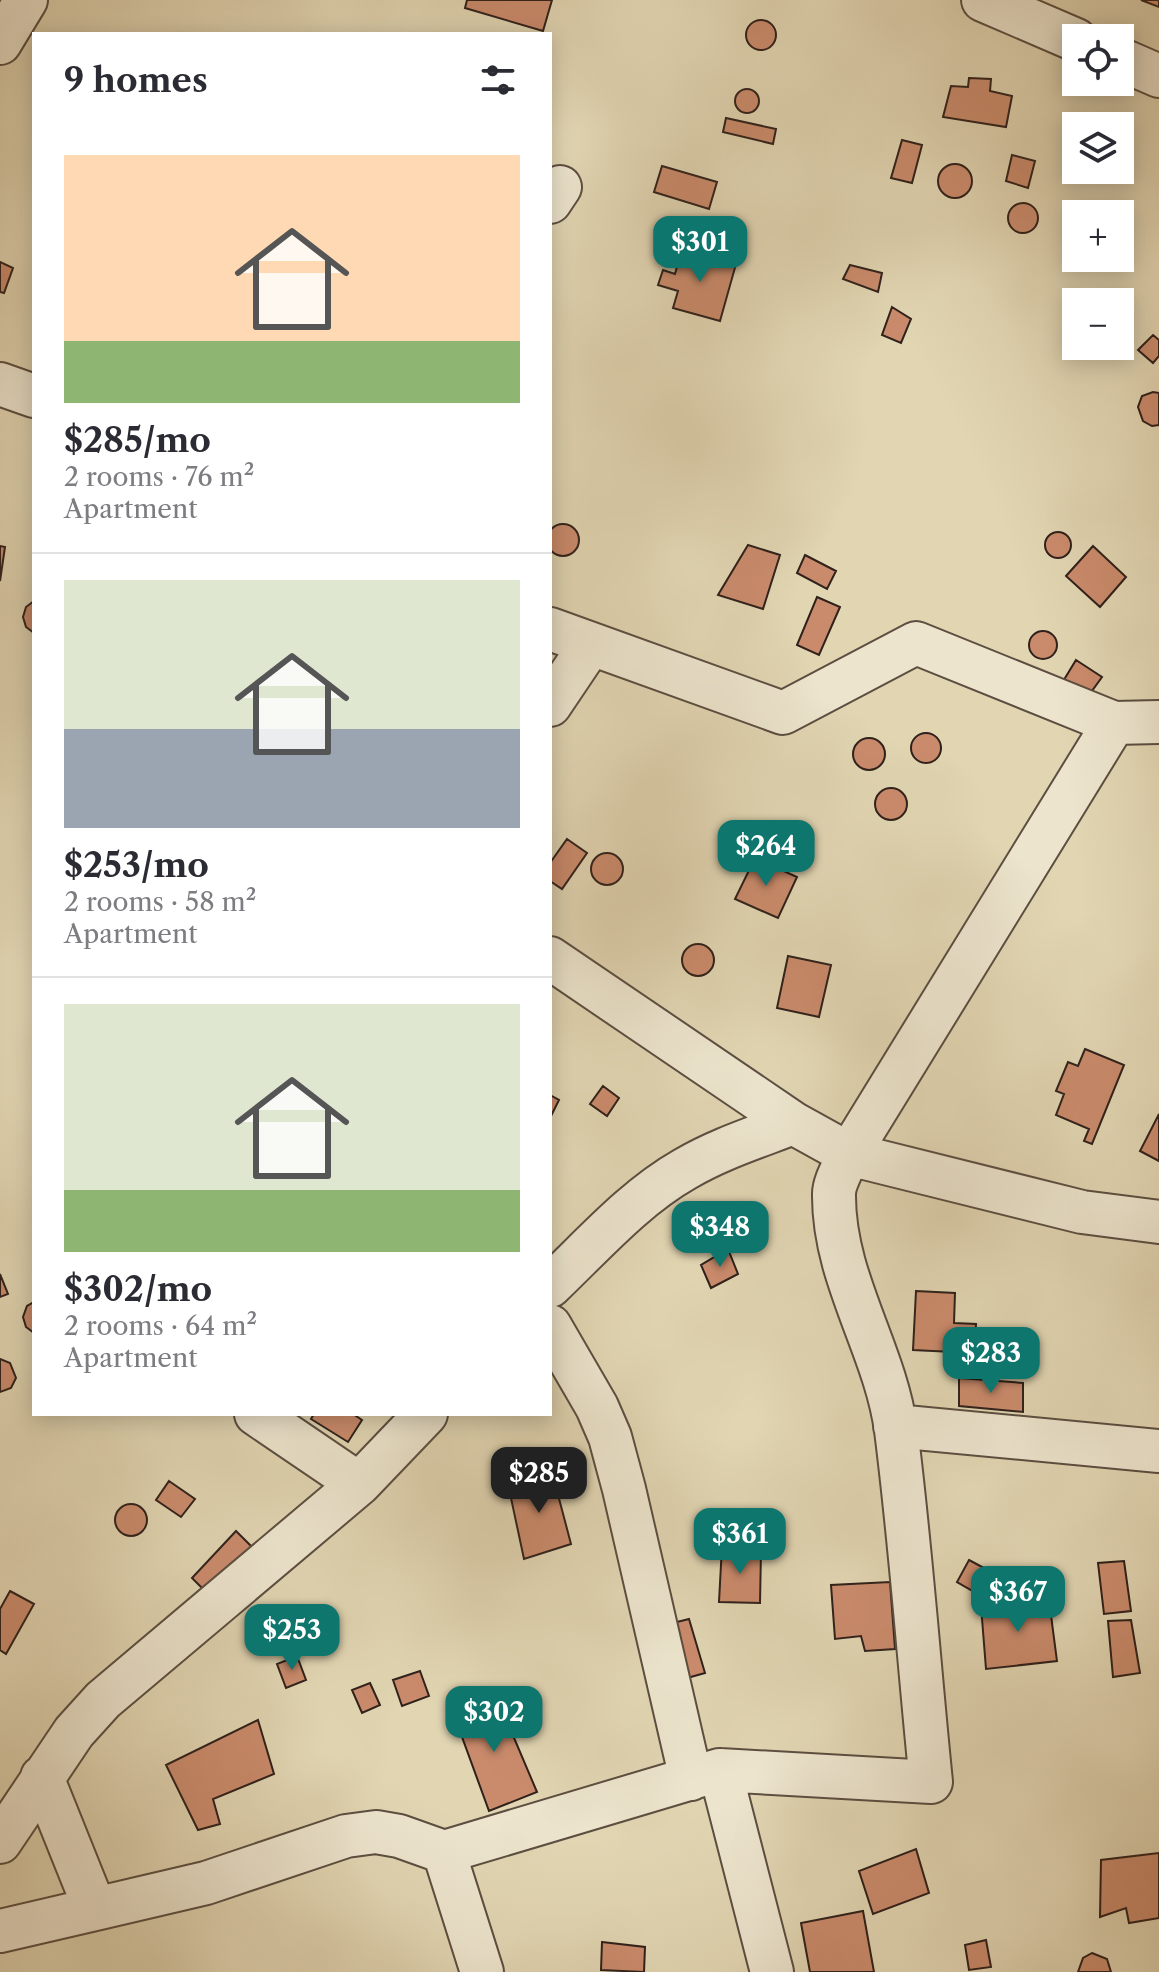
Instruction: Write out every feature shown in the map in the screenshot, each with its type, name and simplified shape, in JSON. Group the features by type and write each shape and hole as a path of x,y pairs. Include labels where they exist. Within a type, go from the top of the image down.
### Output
{"street":[{"path":"0,43 26,0"},
{"path":"983,0 1062,34"},
{"path":"1134,65 1159,76"},
{"path":"0,384 32,395"},
{"path":"552,630 783,713 916,643 1114,723 1159,722"},
{"path":"552,702 591,644"},
{"path":"0,1931 206,1883 346,1836 376,1832 399,1836 444,1852 705,1774 931,1782 895,1426 872,1340 853,1297 840,1242 834,1192 849,1154 1114,723"},
{"path":"552,959 793,1123 849,1154 1082,1212 1159,1222"},
{"path":"552,1284 641,1199 685,1169 793,1123"},
{"path":"552,1329 597,1407 610,1437 705,1774 772,1972"},
{"path":"259,1416 359,1484"},
{"path":"0,1842 74,1732 103,1700 359,1484 424,1416"},
{"path":"895,1426 1159,1451"},
{"path":"42,1777 95,1909"},
{"path":"444,1852 482,1972"}],"building":[{"path":"467,0 552,0 543,31 465,8"},
{"path":"1141,0 1159,0 1159,7"},
{"path":"761,20 767,21 775,29 775,41 767,49 761,50 755,49 747,41 746,35 747,29 755,21"},
{"path":"969,78 991,79 990,91 1012,96 1006,127 943,117 951,86 968,87"},
{"path":"747,89 758,96 759,101 752,112 747,113 736,106 735,101 742,90"},
{"path":"726,118 776,129 773,144 723,132"},
{"path":"902,140 922,145 912,183 891,178"},
{"path":"1012,155 1035,161 1028,188 1006,181"},
{"path":"955,164 967,169 972,181 967,193 955,198 943,193 938,181 943,169"},
{"path":"662,166 717,182 709,209 654,192"},
{"path":"1023,203 1034,207 1038,218 1034,229 1023,233 1012,229 1008,218 1012,207"},
{"path":"682,248 736,264 720,321 673,308 678,291 658,285 663,270 675,274"},
{"path":"0,262 13,268 4,293 0,292"},
{"path":"850,265 882,273 878,292 843,279"},
{"path":"892,307 911,319 901,343 882,335"},
{"path":"1153,335 1159,340 1159,356 1153,363 1138,350"},
{"path":"1159,393 1159,425 1152,426 1143,421 1138,407 1142,396"},
{"path":"563,524 577,534 579,540 574,551 563,556 552,551 552,529"},
{"path":"1058,532 1067,536 1071,545 1067,554 1058,558 1049,554 1045,545 1049,536"},
{"path":"748,545 780,555 763,609 718,595"},
{"path":"0,546 5,547 0,581"},
{"path":"1093,546 1126,577 1100,607 1066,576"},
{"path":"805,555 836,571 827,589 797,573"},
{"path":"817,597 840,607 819,655 797,645"},
{"path":"32,602 32,632 26,627 23,617 26,607"},
{"path":"1043,631 1053,635 1057,645 1053,655 1043,659 1033,655 1029,645 1033,635"},
{"path":"1076,660 1102,677 1089,695 1062,683"},
{"path":"926,733 936,738 941,748 936,758 926,763 916,758 911,748 916,738"},
{"path":"869,738 880,743 885,754 880,765 869,770 858,765 853,754 858,743"},
{"path":"891,788 902,793 907,804 902,815 891,820 880,815 875,804 880,793"},
{"path":"567,839 587,853 562,889 552,882 552,860"},
{"path":"607,853 619,857 623,869 619,881 607,885 595,881 591,869 595,857"},
{"path":"755,858 797,877 778,918 735,899"},
{"path":"698,944 710,948 714,960 710,972 698,976 686,972 682,960 686,948"},
{"path":"788,956 831,965 819,1017 777,1008"},
{"path":"1085,1049 1124,1065 1092,1144 1084,1141 1089,1129 1056,1115 1064,1094 1056,1091 1068,1062 1078,1066"},
{"path":"603,1086 619,1098 607,1116 590,1104"},
{"path":"552,1096 559,1100 552,1114"},
{"path":"1159,1114 1159,1161 1140,1151"},
{"path":"728,1249 738,1274 711,1288 701,1265"},
{"path":"0,1274 8,1294 0,1297"},
{"path":"916,1291 955,1293 954,1323 976,1324 974,1353 913,1350"},
{"path":"32,1303 32,1332 26,1327 23,1317 27,1306"},
{"path":"0,1359 10,1363 16,1378 11,1388 0,1392"},
{"path":"959,1378 1023,1383 1023,1412 959,1406"},
{"path":"313,1416 356,1416 362,1420 348,1442 311,1419"},
{"path":"552,1472 571,1544 524,1559 508,1484"},
{"path":"169,1481 195,1499 181,1517 156,1500"},
{"path":"131,1504 143,1508 147,1520 143,1532 131,1536 119,1532 115,1520 119,1508"},
{"path":"236,1531 256,1551 212,1598 192,1578"},
{"path":"722,1546 761,1551 760,1603 719,1602"},
{"path":"969,1560 997,1575 985,1598 957,1582"},
{"path":"1124,1561 1131,1611 1104,1614 1098,1563"},
{"path":"890,1582 895,1649 865,1651 861,1636 835,1639 831,1585"},
{"path":"10,1591 34,1604 6,1654 0,1650 0,1609"},
{"path":"1049,1600 1057,1661 986,1669 981,1606"},
{"path":"689,1619 705,1673 680,1680 665,1625"},
{"path":"1131,1620 1140,1673 1113,1677 1108,1621"},
{"path":"297,1656 306,1680 286,1688 277,1664"},
{"path":"420,1671 429,1696 402,1706 393,1680"},
{"path":"370,1683 380,1705 362,1713 352,1690"},
{"path":"495,1693 537,1792 489,1811 454,1715"},
{"path":"258,1720 274,1774 213,1799 220,1824 198,1830 166,1765"},
{"path":"916,1849 929,1893 873,1914 859,1871"},
{"path":"1159,1853 1159,1918 1129,1923 1126,1908 1100,1917 1101,1860"},
{"path":"863,1911 874,1972 810,1972 801,1923"},
{"path":"986,1940 991,1967 969,1970 965,1945"},
{"path":"602,1942 645,1947 644,1972 601,1970"},
{"path":"1092,1953 1107,1959 1111,1972 1078,1972 1083,1958"}]}
